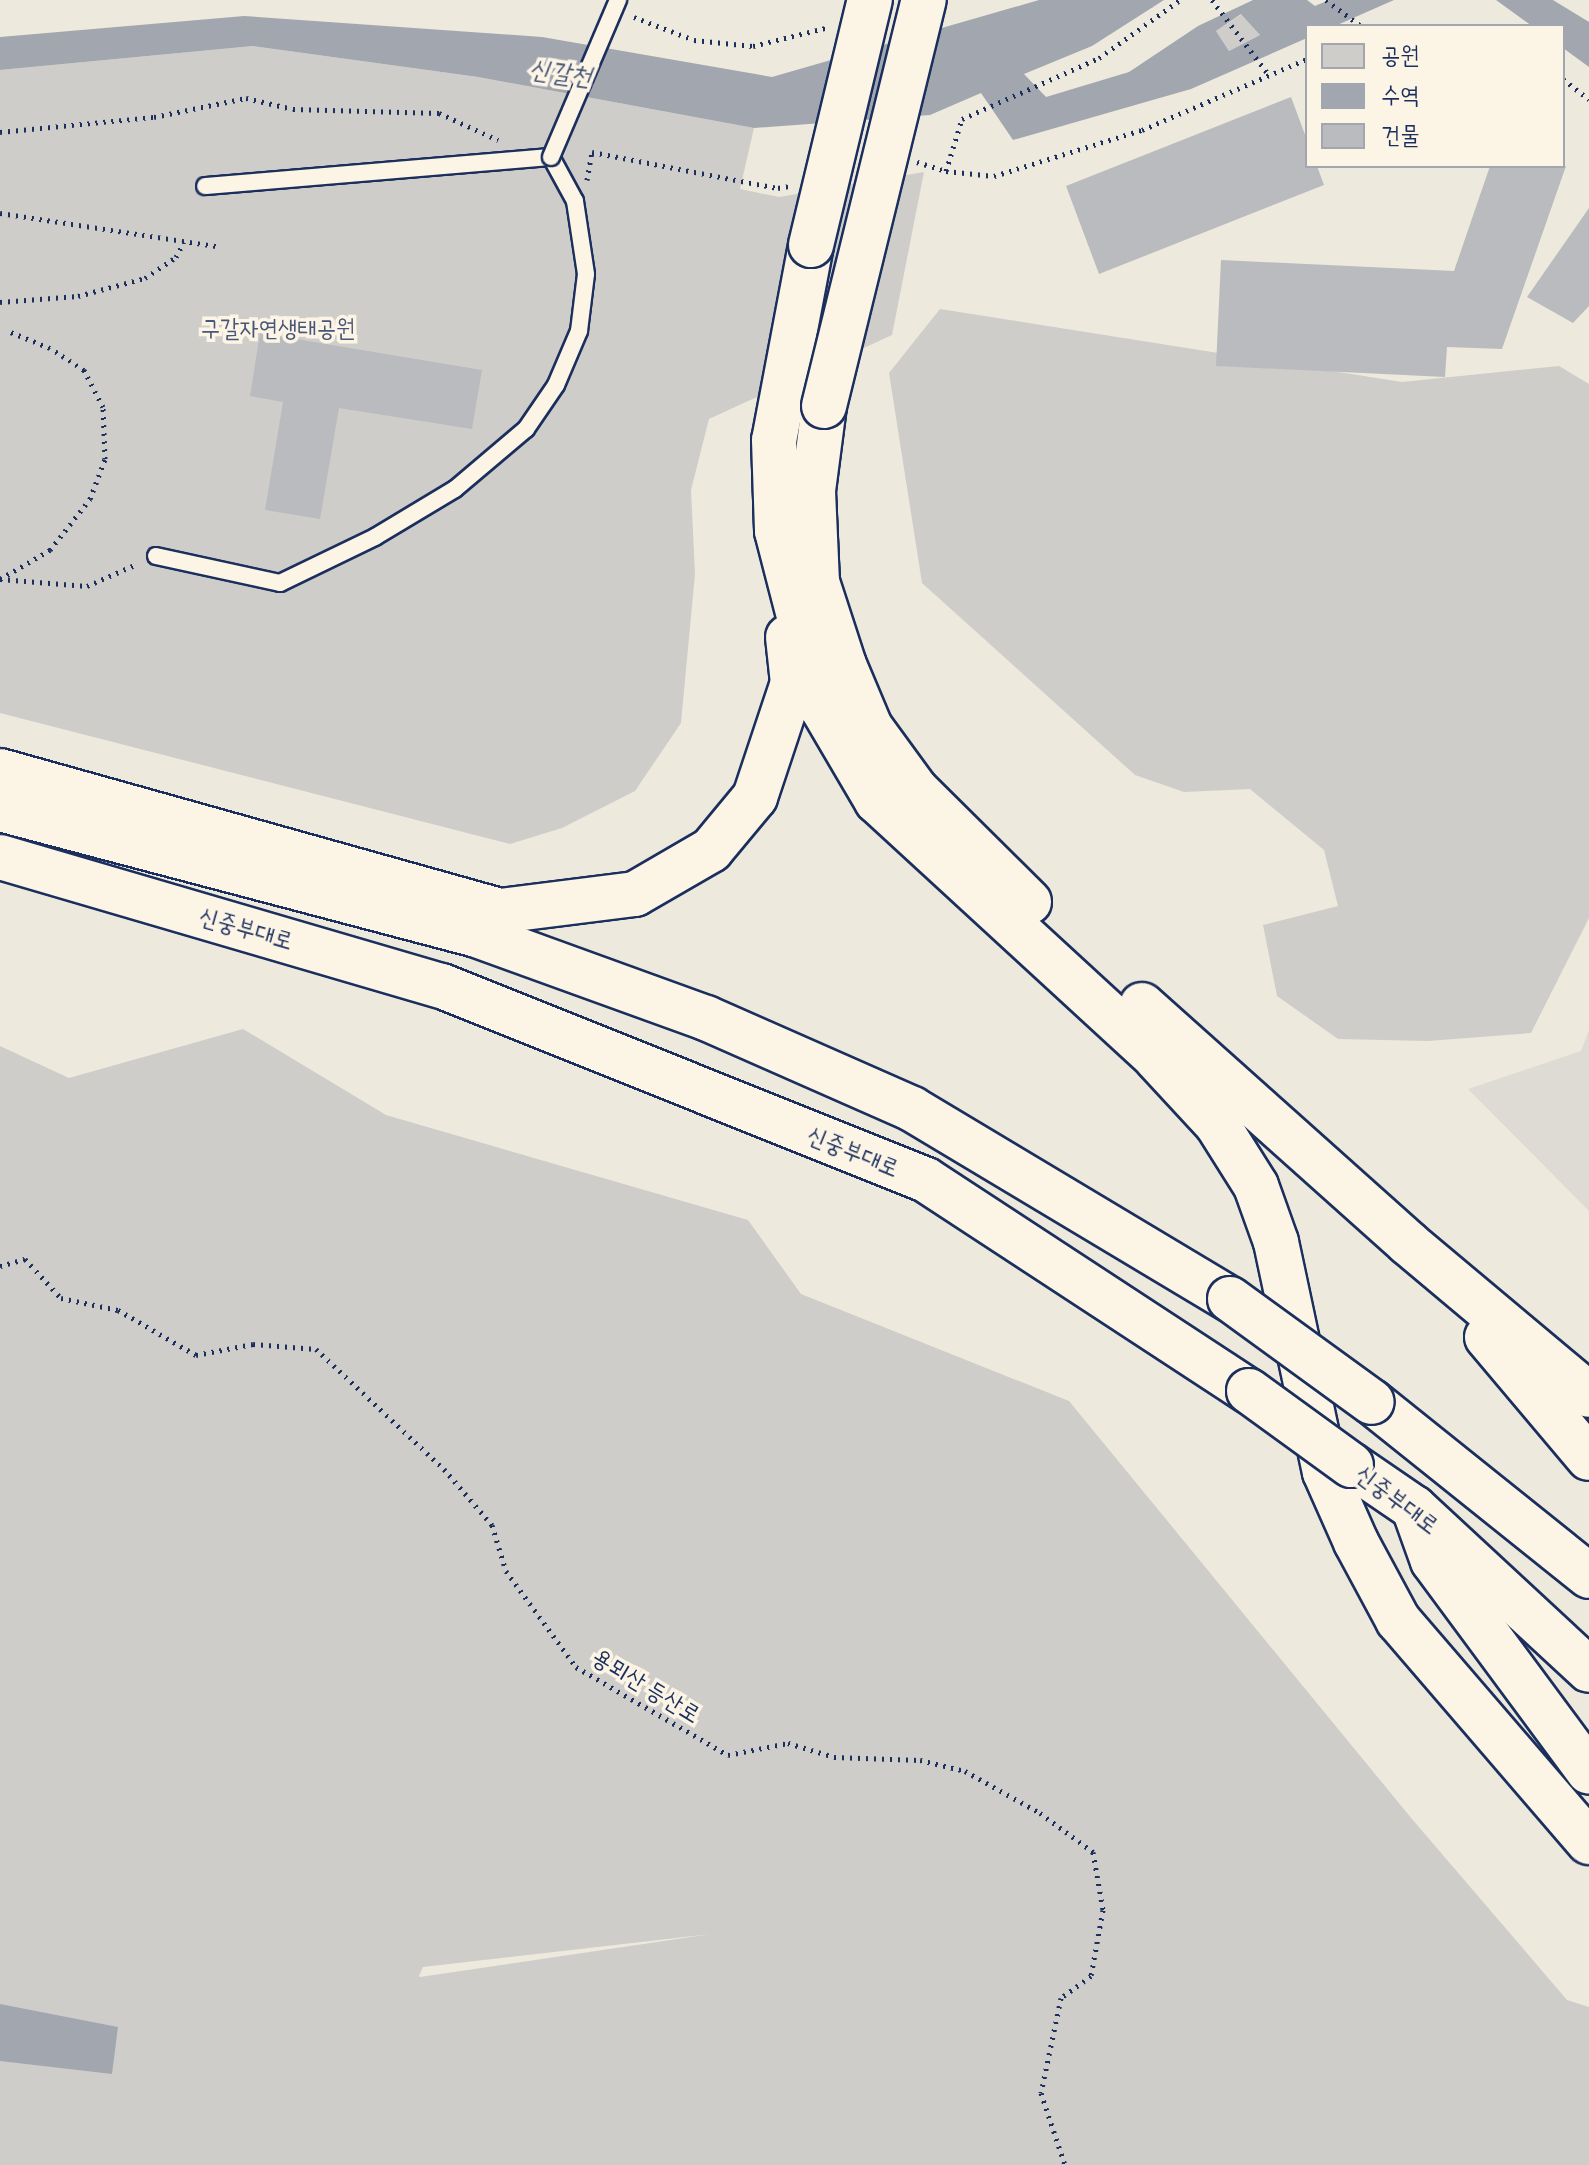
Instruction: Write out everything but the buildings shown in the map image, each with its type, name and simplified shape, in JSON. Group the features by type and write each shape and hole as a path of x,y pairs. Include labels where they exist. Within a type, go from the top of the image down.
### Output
{"highway":[{"path":"924,0 824,406 813,491 817,582 870,727 916,790 1056,928 1408,1243 1589,1395"},
{"path":"0,771 500,911 635,894 711,850 755,797 793,683 777,531 774,440 857,8"},
{"path":"777,531 823,709 877,801 1156,1058 1217,1124 1256,1186 1276,1242 1325,1472 1356,1542 1398,1620 1589,1842"},
{"path":"0,809 474,934 706,1018 912,1109 1230,1299 1372,1402 1589,1576"},
{"name":"신중부대로","path":"0,857 442,986 926,1180 1249,1391 1414,1508 1589,1670"},
{"path":"1408,1243 1589,1458"},
{"path":"1414,1508 1433,1561 1589,1772"}],"lane":[{"path":"551,157 620,6"},
{"path":"205,186 551,157"},
{"path":"156,556 280,583 375,537 455,489 526,429 556,385 579,331 586,274 575,201 551,157"}],"path":[{"path":"982,111 1099,58 1180,0"},
{"path":"1212,0 1269,75"},
{"path":"1326,0 1358,24"},
{"path":"620,6 694,40 753,46 857,8"},
{"path":"946,171 994,176 1142,130 1305,60"},
{"path":"1565,81 1589,99"},
{"path":"0,132 154,117 246,98 293,109 439,113 507,146"},
{"path":"587,181 592,152 778,188"},
{"path":"0,213 216,246"},
{"path":"0,302 78,296 145,278 176,257 184,242"},
{"path":"0,579 50,550 90,499 105,459 103,407 84,370 50,348 8,331"},
{"path":"0,579 87,586 156,556"},
{"name":"용뫼산 등산로","path":"0,1266 25,1259 61,1298 118,1310 196,1355 253,1344 316,1349 444,1469 492,1525 506,1571 576,1667 728,1755 788,1743 834,1757 920,1760 965,1771 1040,1813 1093,1852 1103,1910 1091,1976 1061,1998 1041,2093 1065,2165"}],"shaded area":[{"path":"1589,1030 1589,1211 1468,1089 1581,1051"}],"green space":[{"path":"1242,14 1260,35 1229,51 1216,31"},
{"name":"구갈자연생태공원","path":"253,46 478,77 754,128 740,189 779,197 924,172 892,335 709,419 691,490 695,574 681,723 635,791 562,828 510,844 0,713 0,70"},
{"path":"940,309 1402,382 1559,366 1589,384 1589,918 1531,1033 1428,1041 1338,1039 1277,996 1263,925 1338,906 1324,850 1250,789 1184,792 1135,775 922,583 889,373"},
{"path":"243,1029 386,1115 748,1220 801,1294 1069,1401 1412,1819 1567,2000 1589,2007 1589,2165 0,2165 0,1046 69,1078","holes":["711,1934 420,1977 423,1967"]}],"water":[{"name":"신갈천","path":"1039,0 1164,0 1092,46 1024,74 1046,97 1129,72 1198,26 1253,0 1307,0 1315,6 1329,0 1394,0 1340,24 1305,24 1305,39 1191,89 1013,140 981,93 930,115 754,128 478,77 253,46 0,70 0,37 244,16 542,37 772,77","holes":["1241,14 1260,35 1229,51 1216,31"]},
{"path":"1496,0 1553,0 1589,22 1589,67 1565,49 1565,24 1529,24"},
{"path":"0,2004 118,2027 112,2074 0,2061"}]}
